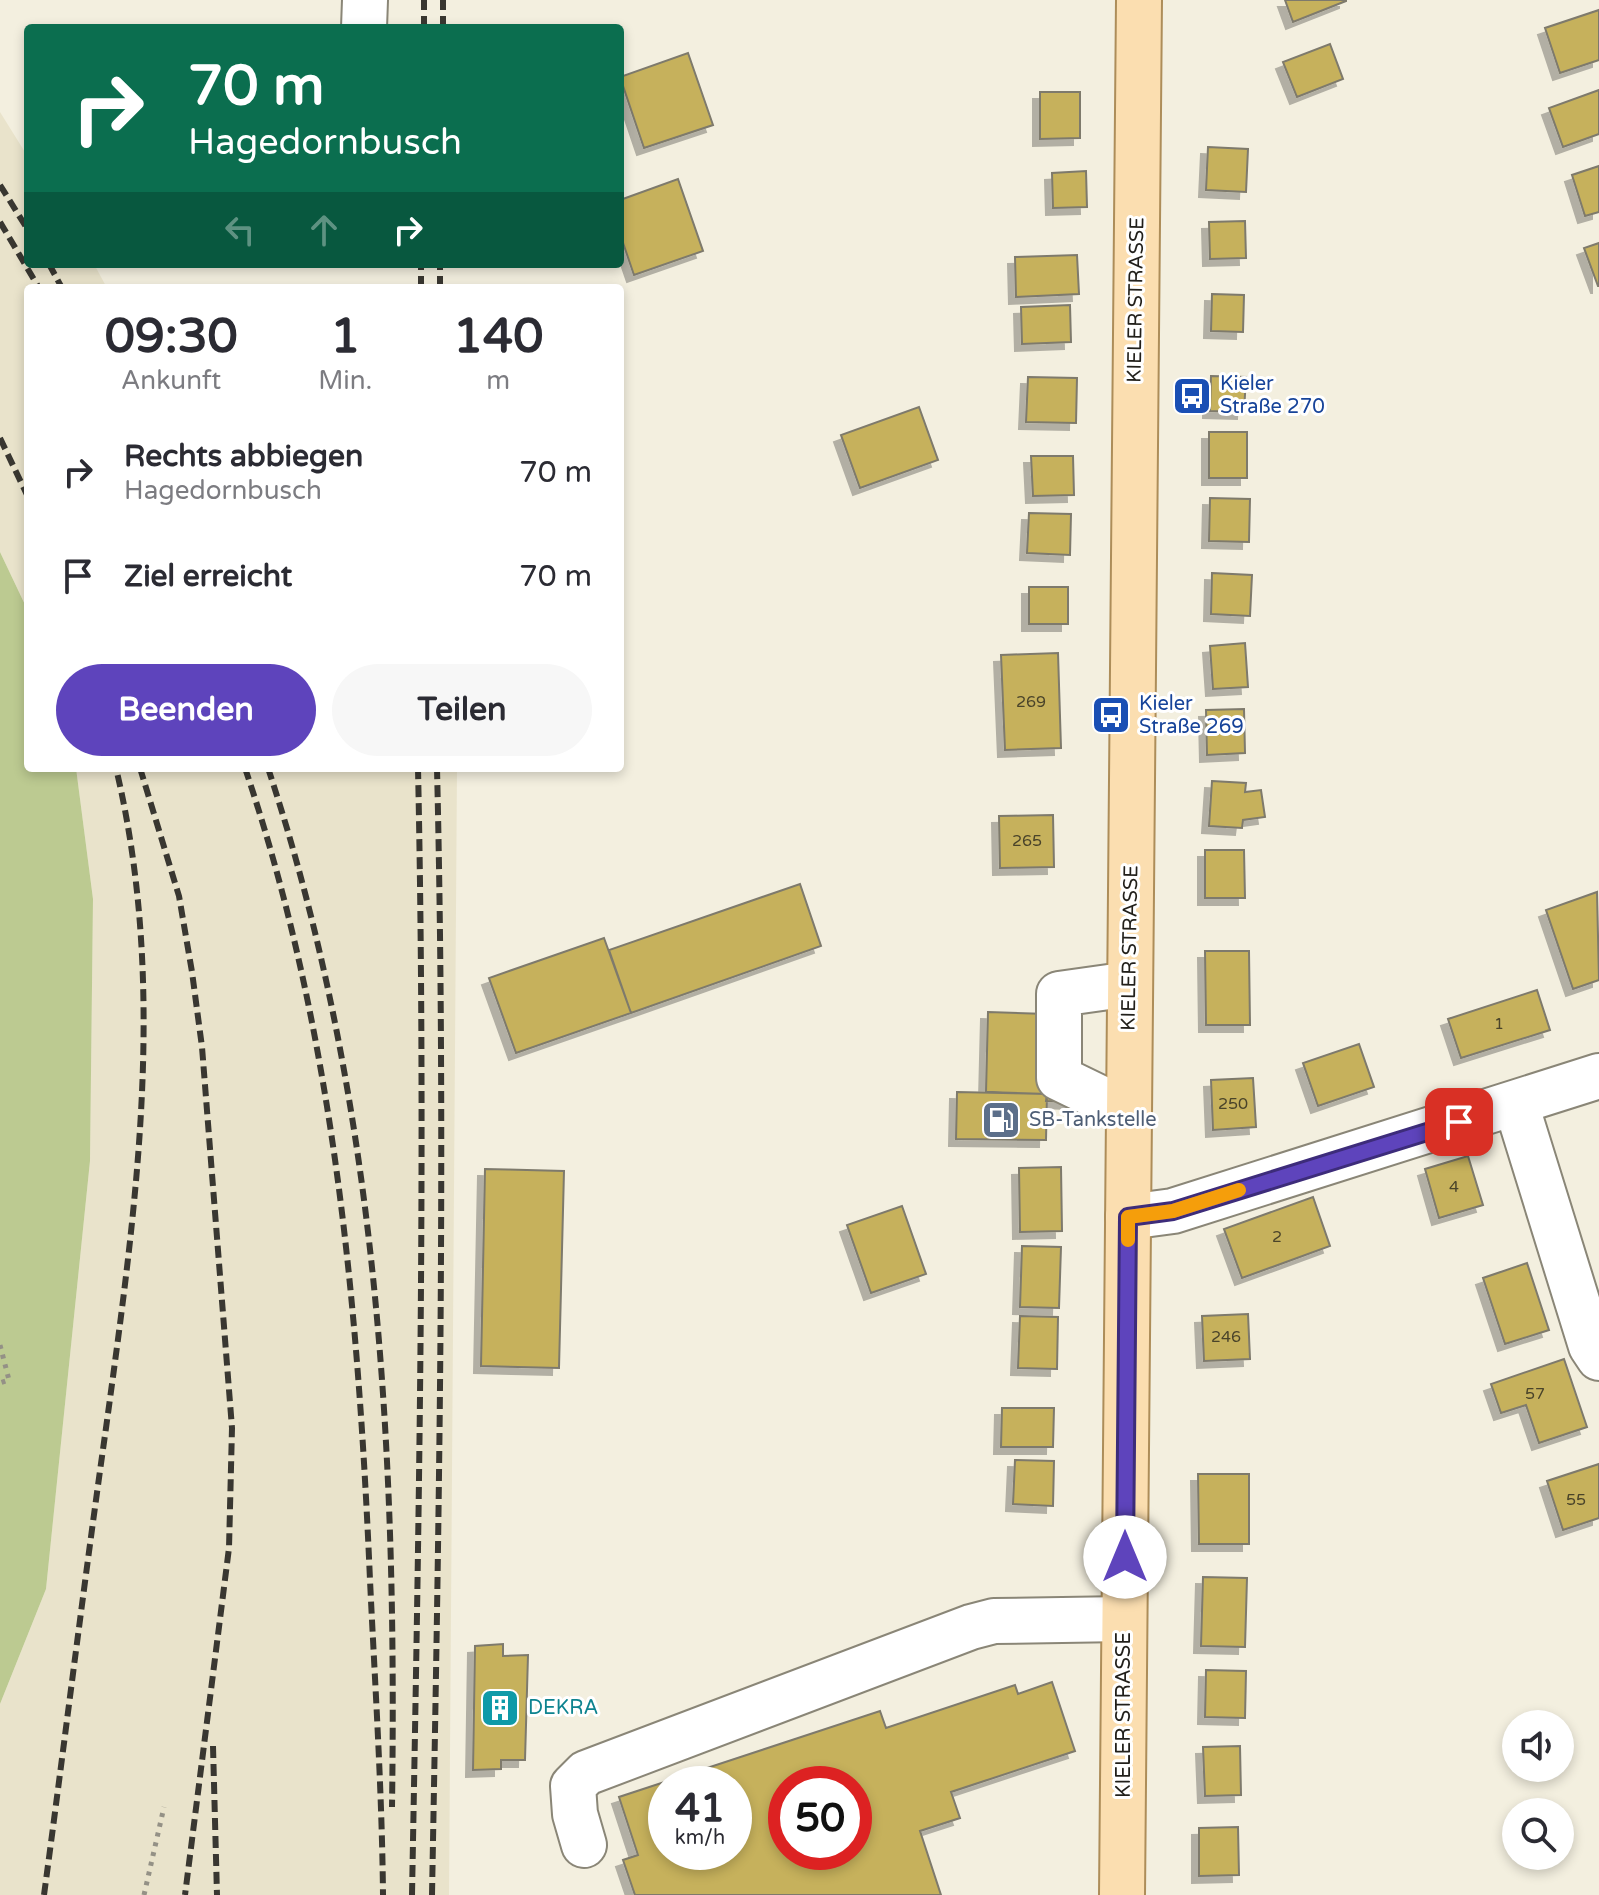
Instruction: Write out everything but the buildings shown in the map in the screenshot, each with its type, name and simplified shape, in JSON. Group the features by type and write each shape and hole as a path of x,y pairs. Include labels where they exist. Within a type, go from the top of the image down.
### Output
{"main road":[{"name":"KIELER STRASSE","path":"1122,1895 1139,0"}],"street":[{"path":"364,24 365,0"},
{"path":"1129,1112 1059,1078 1059,994 1130,984"},
{"path":"1128,1217 1173,1211 1599,1076"},
{"path":"1516,1104 1591,1346 1599,1358"},
{"path":"584,1845 575,1814 573,1786 586,1773 971,1627 994,1621 1124,1619"}],"path":[{"path":"0,1345 9,1380 0,1383"},
{"path":"144,1895 164,1807"}],"shaded area":[{"path":"0,112 24,151 24,268 96,268 105,284 24,284 24,603 0,552"},
{"path":"77,772 457,772 449,1895 0,1895 0,1704 46,1589 90,1161 93,899"}],"green space":[{"path":"0,552 24,603 24,772 77,772 93,899 90,1161 46,1589 0,1704"}],"railway":[{"path":"424,0 424,24"},
{"path":"443,0 443,24"},
{"path":"0,185 24,224"},
{"path":"0,222 24,263"},
{"path":"27,268 37,284"},
{"path":"51,268 60,284"},
{"path":"421,268 421,284"},
{"path":"440,268 440,284"},
{"path":"0,438 24,489"},
{"path":"44,1895 128,1263 142,1098 144,1015 141,933 132,850 117,772"},
{"path":"141,772 179,896 192,972 202,1047 232,1428 229,1548 185,1895"},
{"path":"246,772 275,867 300,967 320,1068 349,1272 365,1477 383,1895"},
{"path":"269,772 305,894 335,1022 357,1152 374,1282 390,1544 392,1807"},
{"path":"412,1895 421,1191 418,772"},
{"path":"432,1895 441,1191 437,772"},
{"path":"213,1746 217,1895"}],"slow traffic":[{"path":"1128,1240 1128,1217 1173,1211 1239,1190"}],"place":[{"name":"Kieler Straße 270","path":"1192,396"},
{"name":"Kieler Straße 269","path":"1111,715"},
{"name":"SB-Tankstelle","path":"1001,1120"},
{"name":"DEKRA","path":"500,1708"}],"route":[{"path":"1125,1557 1128,1217 1173,1211 1459,1122"}]}
